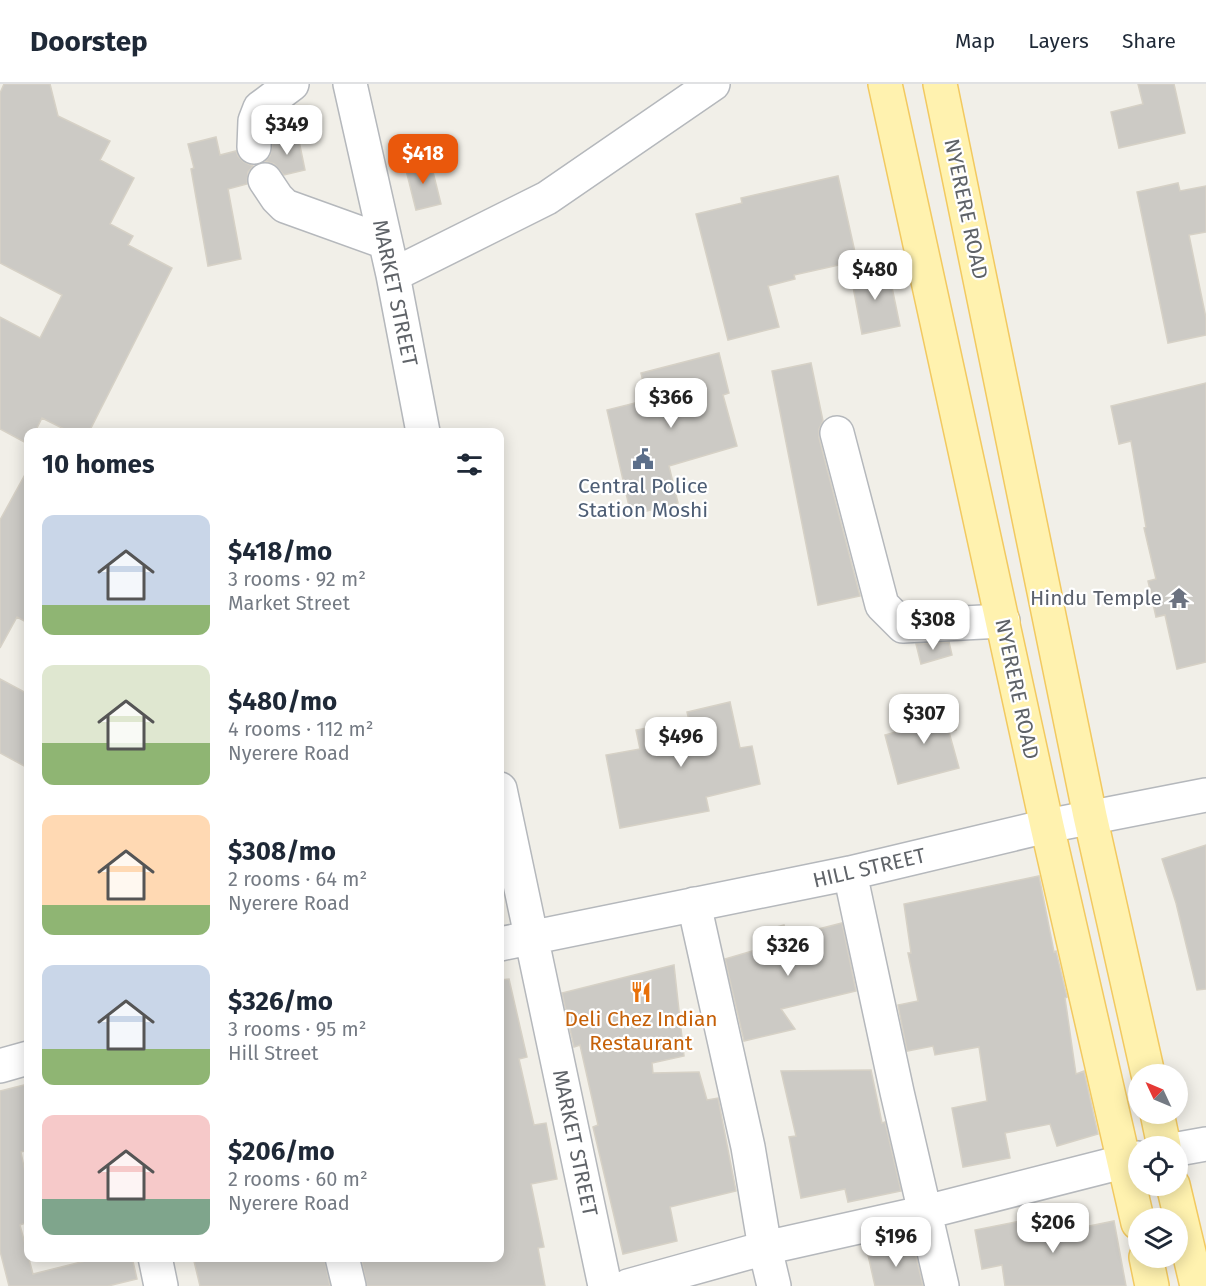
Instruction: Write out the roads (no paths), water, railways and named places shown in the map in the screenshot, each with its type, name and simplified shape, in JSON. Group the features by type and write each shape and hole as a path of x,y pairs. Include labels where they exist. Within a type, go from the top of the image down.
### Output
{"main road":[{"name":"NYERERE ROAD","path":"885,84 1047,825 1128,1143"},
{"name":"NYERERE ROAD","path":"940,84 1090,816 1146,1064"},
{"path":"1176,1196 1197,1286"},
{"path":"1148,1268 1152,1286"}],"street":[{"path":"254,147 255,121 260,108 292,84"},
{"name":"MARKET STREET","path":"350,84 393,275 422,428"},
{"path":"393,275 547,198 713,84"},
{"path":"265,180 285,206 385,242"},
{"path":"837,433 882,605 903,626 1002,621"},
{"name":"HILL STREET","path":"504,943 850,873 1047,825 1206,795"},
{"name":"MARKET STREET","path":"504,808 605,1286"},
{"path":"850,873 942,1286"},
{"path":"694,904 748,1147 765,1248 774,1286"},
{"path":"0,1066 24,1059"},
{"path":"1188,1147 1206,1144"},
{"path":"628,1286 765,1248 926,1212 1128,1160"},
{"path":"156,1262 161,1286"},
{"path":"343,1262 349,1286"}],"place":[{"name":"Central Police Station Moshi","path":"643,459"},
{"name":"Hindu Temple","path":"1179,598"},
{"name":"Deli Chez Indian Restaurant","path":"641,992"}]}
